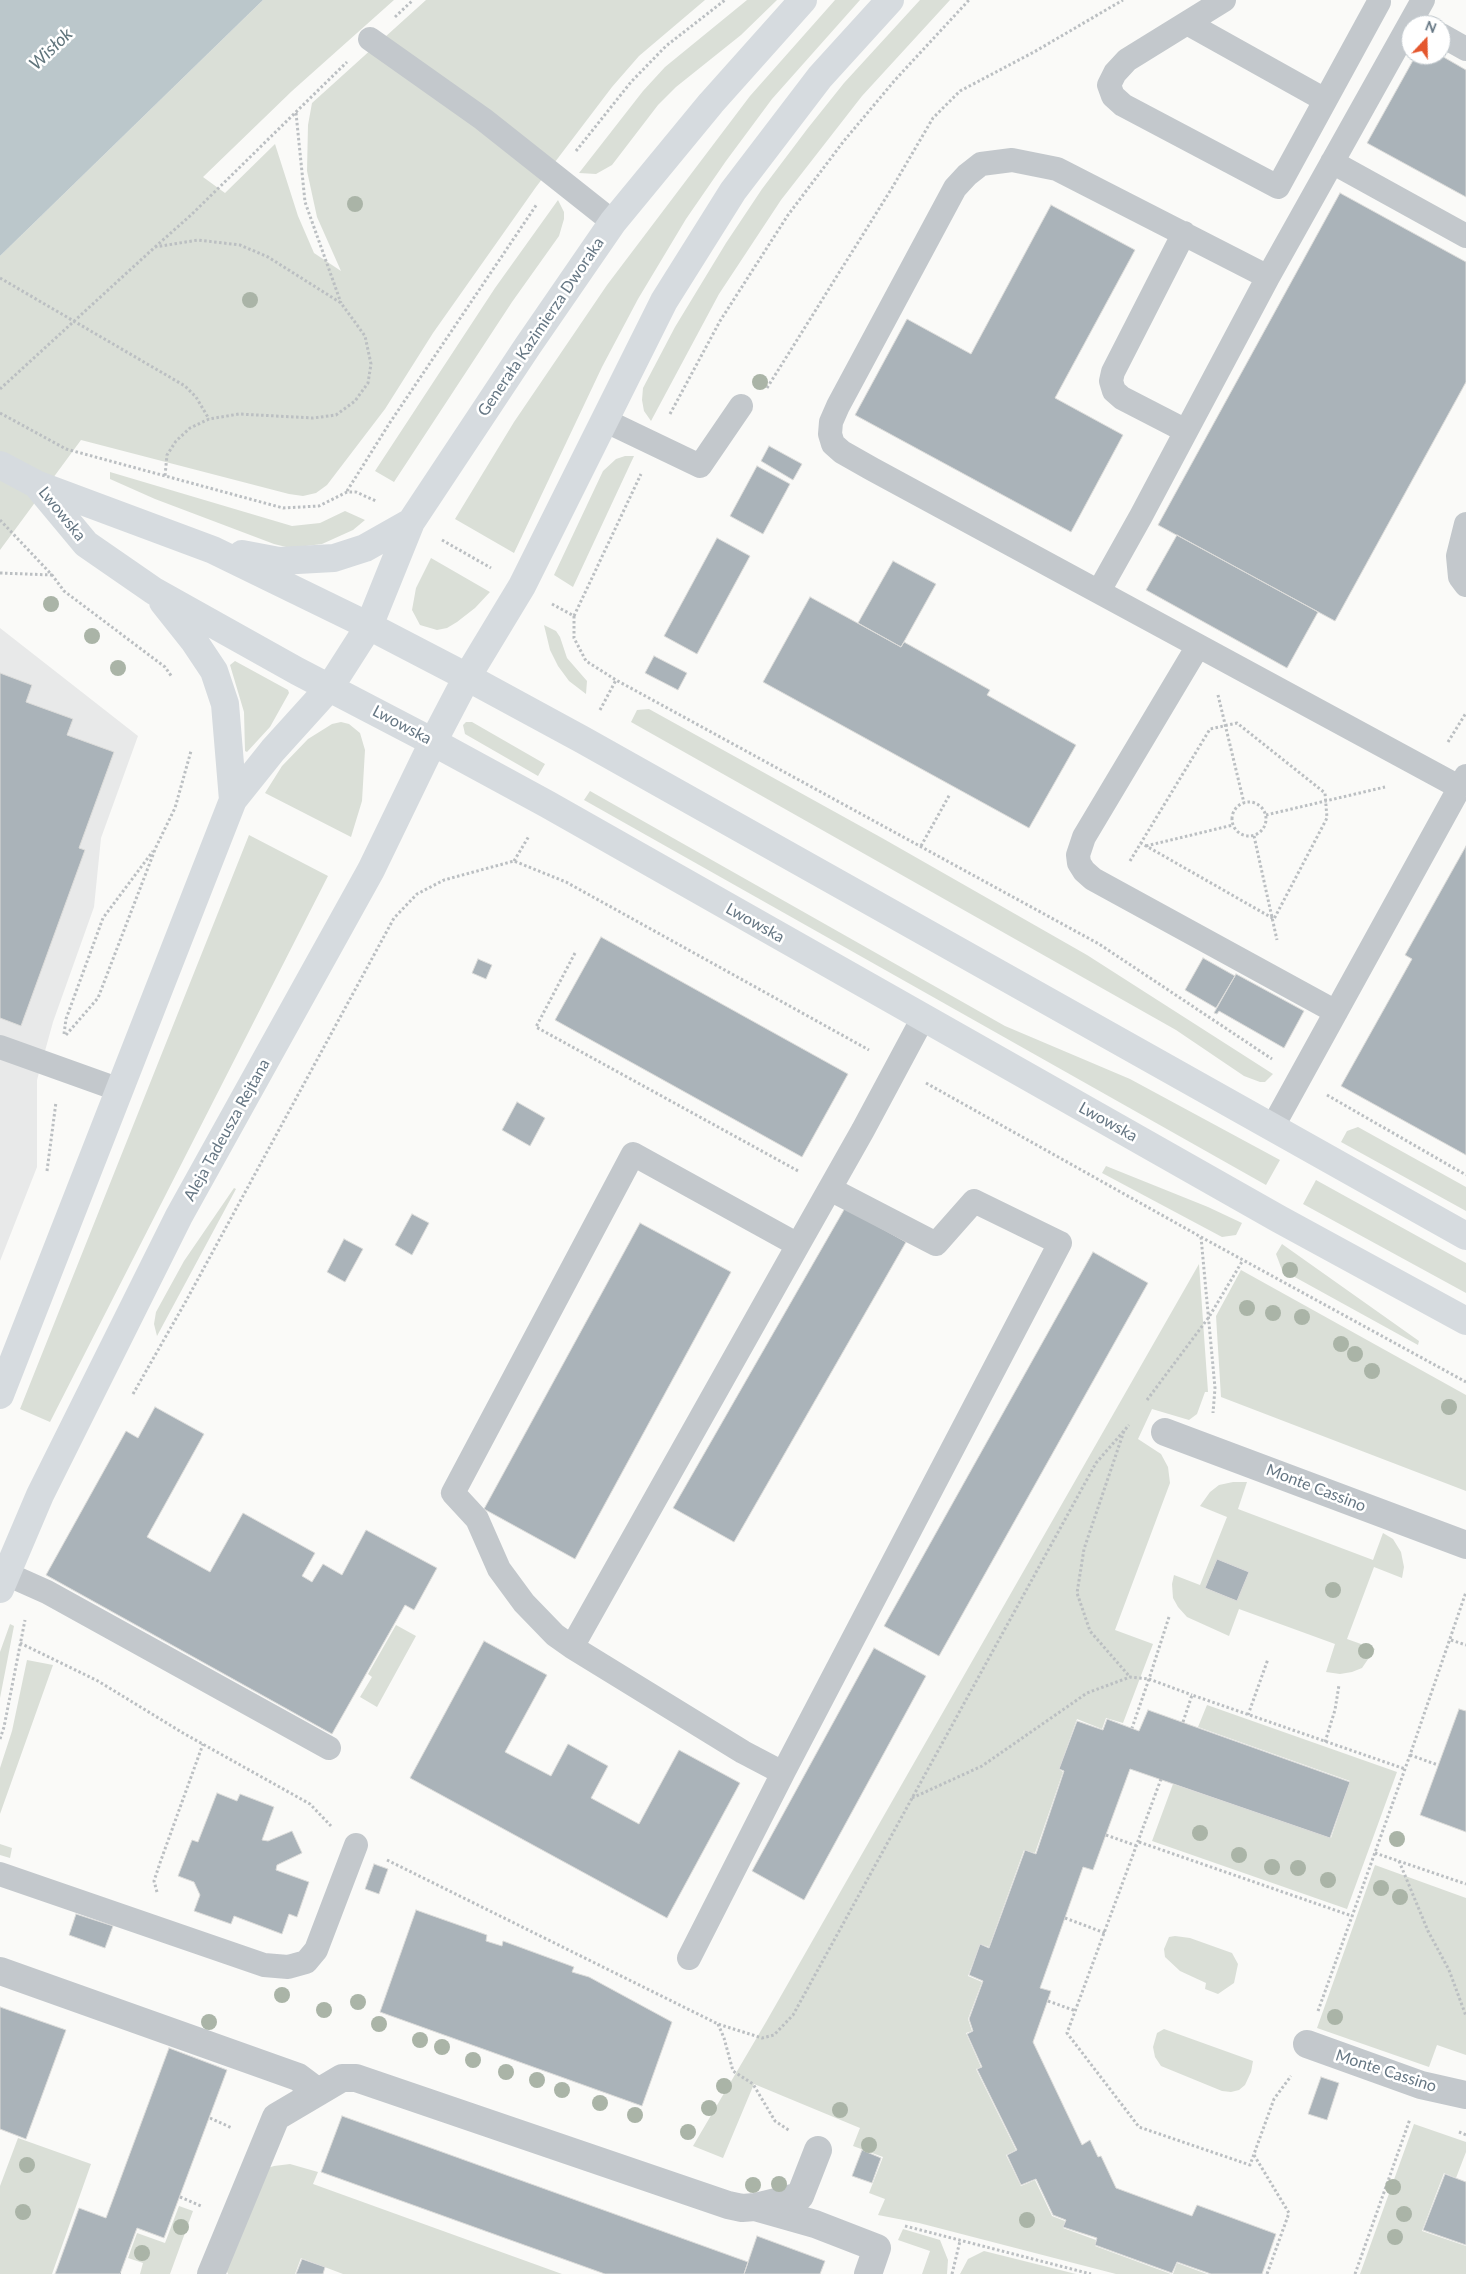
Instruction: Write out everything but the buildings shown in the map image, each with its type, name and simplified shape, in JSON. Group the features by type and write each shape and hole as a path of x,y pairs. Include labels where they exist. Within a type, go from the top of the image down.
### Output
{"main road":[{"name":"Generała Kazimierza Dworaka","path":"330,687 369,626 411,522 527,347 613,222 710,103 803,0"},
{"path":"467,677 522,586 664,301 733,191 820,77 890,0"},
{"path":"0,465 36,484"},
{"name":"Lwowska","path":"36,484 214,550 369,626 467,677 583,740 1466,1236"},
{"name":"Lwowska","path":"36,484 86,544 154,591 297,671 433,742 1279,1219 1466,1321"},
{"path":"214,550 279,561 334,558 365,548 411,522"},
{"path":"154,591 194,641 214,671 225,704 233,800"},
{"name":"Aleja Tadeusza Rejtana","path":"2,1578 40,1495 179,1216 371,870 467,677"},
{"path":"0,1395 233,800 273,750 330,687"}],"street":[{"name":"Monte Cassino","path":"1165,1432 1466,1545"},
{"path":"0,1972 298,2077 318,2092"},
{"name":"Monte Cassino","path":"1306,2044 1422,2085 1466,2095"},
{"path":"211,2274 276,2117 342,2078 356,2078 728,2205 755,2208 815,2224 877,2248 868,2274"},
{"path":"755,2208 800,2196 818,2150"}],"lane":[{"path":"1224,0 1127,60 1115,73 1109,85 1113,96 1123,105 1278,187 1376,1 1419,15"},
{"path":"1187,22 1325,100"},
{"path":"370,39 483,119 613,222"},
{"path":"1451,41 1466,49"},
{"path":"1099,591 1268,277 1332,162 1401,45"},
{"path":"1268,277 1056,169 1012,160 981,164 966,174 955,188 838,406 831,422 830,434 833,444 842,452 1203,649 1463,782 1272,1128"},
{"path":"1332,162 1466,236"},
{"path":"1184,233 1113,372 1112,381 1114,391 1122,398 1186,431"},
{"path":"604,420 700,466 741,406"},
{"path":"1466,524 1458,556 1460,577 1466,585"},
{"path":"1203,649 1079,846 1078,855 1084,871 1094,879 1336,1012"},
{"path":"572,1647 830,1189 923,1018"},
{"path":"2,1055 60,1068 120,1090"},
{"path":"783,1773 743,1752 555,1635 524,1603 499,1569 477,1520 453,1493 633,1154 798,1245"},
{"path":"689,1958 783,1773 1060,1243 974,1201 936,1244 830,1189"},
{"path":"2,1578 33,1585 329,1748"},
{"path":"0,1874 264,1966 288,1967 306,1962 316,1950 356,1845"}],"path":[{"path":"347,492 389,424 556,176 631,82 666,46 725,0"},
{"path":"969,0 895,80 843,142 788,215 720,321 655,444 574,616 574,638 586,660 616,680 1099,944 1344,1106 1466,1174"},
{"path":"741,406 769,387 933,118 960,90 1034,52 1123,0"},
{"path":"0,389 191,215 370,39"},
{"path":"165,476 167,455 176,442 190,428 208,419 239,414 313,418 336,415 355,401 368,383 371,364 364,336 341,303 305,202 296,112"},
{"path":"154,247 198,240 240,245 268,257 341,303"},
{"path":"0,278 185,386 196,397 208,419"},
{"path":"0,413 66,449 283,508 319,506 329,499 347,492 356,492 379,503"},
{"path":"0,520 4,522 52,575 64,591 165,667 174,679"},
{"path":"442,540 496,571"},
{"path":"0,573 52,575"},
{"path":"546,600 574,616"},
{"path":"1203,649 1226,726 1244,803"},
{"path":"603,704 616,680"},
{"path":"1113,890 1210,729 1236,723 1324,793 1327,818 1274,919"},
{"path":"70,1029 98,998 156,847 175,808 191,753 191,744"},
{"path":"1266,815 1387,786"},
{"path":"921,846 950,794"},
{"path":"1244,803 1258,804 1266,815 1266,825 1262,832 1254,836 1245,836 1236,832 1233,825 1233,811 1244,803"},
{"path":"1146,846 1233,825"},
{"path":"1254,836 1278,942"},
{"path":"1141,843 1274,919"},
{"path":"47,1176 66,1019 103,918 156,847"},
{"path":"129,1401 186,1301 394,918 417,894 444,880 514,861 522,848"},
{"path":"575,953 536,1027 830,1189"},
{"path":"1201,1237 1215,1388 1210,1448"},
{"path":"1146,1402 1209,1317 1243,1260"},
{"path":"1272,1276 1466,1382"},
{"path":"20,1643 98,1681 203,1744 310,1804 336,1832 356,1845 718,2024 762,2038 774,2035 793,2016 1096,1463 1133,1420"},
{"path":"1126,1428 1084,1549 1077,1593 1090,1631 1130,1677"},
{"path":"0,1739 33,1585"},
{"path":"1161,1779 1067,2033 1139,2127 1250,2165 1274,2099 1292,2074 1306,2044 1451,1640 1466,1592"},
{"path":"1132,1728 1150,1679 1169,1617"},
{"path":"1451,1640 1466,1645"},
{"path":"1248,1715 1268,1660"},
{"path":"912,1798 982,1766 1086,1693 1130,1677 1150,1679 1405,1769"},
{"path":"1325,1742 1335,1710 1339,1685"},
{"path":"1183,1722 1192,1695"},
{"path":"158,1896 154,1881 158,1867 203,1744"},
{"path":"1410,1755 1438,1765"},
{"path":"1106,1836 1138,1844 1352,1916"},
{"path":"1375,1852 1466,1884"},
{"path":"1399,1861 1428,1931 1449,1970 1466,2016"},
{"path":"1065,1918 1105,1933"},
{"path":"1048,2001 1076,2011"},
{"path":"718,2024 733,2071 754,2084 775,2121 818,2150"},
{"path":"1355,2274 1422,2085"},
{"path":"1254,2154 1289,2213 1266,2274"},
{"path":"952,2274 960,2242 1091,2274"}],"shaded area":[{"path":"263,0 394,0 292,91 203,177 225,193 275,144 298,216 314,253 341,271 317,217 307,171 308,125 312,103 426,0 705,0 639,56 612,87 536,187 433,333 385,409 327,485 316,493 303,496 289,494 81,440 0,550 0,256"},
{"path":"747,0 777,0 741,35 676,87 658,105 612,165 596,174 579,173 643,91 665,67"},
{"path":"835,0 860,0 772,99 686,219 638,299 602,367 514,553 455,519 514,422 607,285 750,96"},
{"path":"920,0 950,0 862,96 781,200 719,294 651,421 644,411 642,400 643,388 675,327 726,243 762,189 808,128 844,83"},
{"path":"558,200 564,212 559,236 512,302 394,482 375,471 495,288"},
{"path":"634,456 573,587 554,575 603,471 616,459"},
{"path":"110,472 292,526 320,523 345,511 365,520 353,530 322,544 290,548 274,544 155,499 110,479"},
{"path":"431,558 490,592 475,608 457,622 447,628 437,630 420,625 412,610 416,588"},
{"path":"544,625 556,631 567,658 587,681 586,694 569,681 558,666 550,650"},
{"path":"0,628 138,736 101,838 94,907 53,1022 37,1080 37,1167 0,1261"},
{"path":"235,661 288,690 289,693 270,727 247,752 245,751 244,712 230,665"},
{"path":"649,709 882,838 1087,955 1273,1074 1265,1082 1244,1076 1176,1030 631,722 637,710"},
{"path":"341,722 349,724 360,733 365,750 362,801 351,837 265,793 282,766 308,739 332,724"},
{"path":"466,722 472,722 545,764 538,776 465,734 463,725"},
{"path":"590,791 1005,1026 1130,1079 1280,1160 1266,1185 584,800"},
{"path":"249,835 328,876 50,1422 20,1409"},
{"path":"1358,1127 1466,1187 1466,1211 1341,1142 1347,1131"},
{"path":"1106,1166 1208,1207 1242,1223 1236,1235 1222,1237 1102,1173"},
{"path":"1316,1180 1466,1263 1466,1293 1303,1204"},
{"path":"234,1188 236,1189 157,1336 154,1324 156,1312 184,1261"},
{"path":"1282,1244 1419,1341 1418,1345 1282,1270 1276,1254"},
{"path":"1199,1264 1208,1392 1205,1392 1197,1414 1189,1420 1152,1409 1138,1439 1161,1454 1168,1467 1170,1483 1115,1630 1153,1644 1123,1723 1106,1718 1102,1729 1077,1719 1059,1769 1063,1772 1035,1853 1024,1850 989,1947 980,1944 968,1976 982,1982 968,2019 972,2031 966,2033 981,2067 976,2069 1016,2150 1006,2155 1021,2186 1035,2180 1052,2216 1065,2221 1063,2228 1096,2240 1095,2246 1171,2274 1116,2274 919,2223 878,2215 885,2199 869,2193 883,2157 853,2146 860,2128 754,2084 723,2158 693,2146 766,2022"},
{"path":"1241,1270 1466,1395 1466,1491 1221,1397 1216,1316"},
{"path":"1247,1482 1238,1509 1373,1560 1383,1533 1393,1539 1401,1552 1404,1567 1402,1578 1374,1567 1347,1639 1375,1649 1362,1668 1340,1674 1326,1672 1335,1644 1239,1609 1229,1636 1187,1617 1178,1607 1173,1598 1172,1584 1174,1575 1200,1585 1227,1517 1200,1506 1210,1492 1219,1485"},
{"path":"10,1624 14,1626 0,1698 0,1652"},
{"path":"396,1625 416,1636 377,1707 360,1697 372,1677 368,1674"},
{"path":"27,1660 53,1665 0,1814 0,1768 12,1731"},
{"path":"1207,1705 1397,1772 1347,1909 1152,1841 1173,1784 1331,1838 1350,1781 1198,1727"},
{"path":"0,1844 12,1848 10,1858 0,1855"},
{"path":"1375,1865 1466,1898 1466,2055 1437,2045 1429,2067 1317,2028"},
{"path":"1169,1937 1190,1938 1232,1953 1238,1964 1234,1983 1218,1994 1205,1989 1206,1983 1180,1971 1165,1957 1164,1949"},
{"path":"1164,2029 1253,2061 1251,2072 1245,2085 1239,2090 1231,2092 1222,2091 1161,2066 1155,2057 1153,2047 1157,2033"},
{"path":"1414,2124 1466,2142 1466,2152 1456,2178 1444,2173 1422,2231 1466,2246 1466,2274 1360,2274"},
{"path":"18,2138 91,2164 52,2274 0,2274 0,2186"},
{"path":"290,2164 318,2172 313,2184 562,2274 343,2274 301,2258 295,2274 228,2274 225,2267 261,2170"},
{"path":"179,2206 193,2211 170,2274 140,2274 143,2263 128,2258 137,2233 165,2243"},
{"path":"903,2229 940,2240 948,2260 947,2274 922,2274 930,2251 898,2240"},
{"path":"984,2251 1076,2274 960,2274 968,2259"},
{"path":"1177,2263 1207,2274 1173,2274"}],"water":[{"name":"Wisłok","path":"0,0 263,0 0,256"}]}
